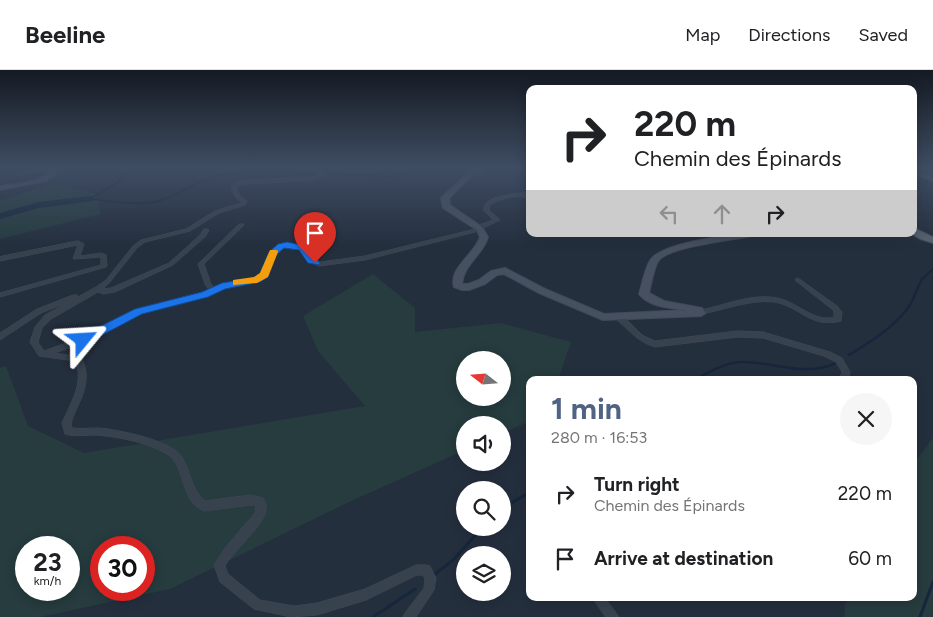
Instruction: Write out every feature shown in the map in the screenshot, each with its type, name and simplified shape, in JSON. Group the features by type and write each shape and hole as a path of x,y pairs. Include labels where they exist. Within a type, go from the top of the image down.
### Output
{"main road":[{"path":"917,233 933,240"}],"street":[{"path":"236,194 244,201 243,204 217,212 188,230 143,241 108,281 98,289 55,312 39,326 34,342 42,354 78,359 83,367 83,381 78,398 66,423 68,431 76,433 99,432 146,442 165,449 176,456 186,474 195,498 204,506 251,500 260,501 262,506 260,515 227,550 219,565 224,578 258,605 294,612 317,609 366,594 416,570 426,570 431,578 429,590 409,617"},
{"path":"448,194 444,202 452,211 478,228 484,238 483,243 463,266 457,281 458,285 462,287 469,287 482,282 494,273 505,271 522,282 572,305 603,316 619,317 668,313 695,314 741,302 772,300 790,304 818,319 833,321 838,319 838,312 835,308 798,280"},
{"path":"42,354 83,340 139,311 205,295 222,286 257,280 264,275 272,254 281,246 287,244 302,248 312,261 318,264 365,258 478,228 496,220 486,210 486,205 490,202 516,194 526,194"},
{"path":"213,291 200,264 241,225"},
{"path":"98,289 103,292 113,290 171,264 204,236 206,230"},
{"path":"701,312 685,306 658,302 649,299 644,294 654,260 664,252 737,237"},
{"path":"0,259 78,242 81,244 76,258 104,256 104,266 0,295"},
{"path":"0,337 39,311 98,289"},
{"path":"619,317 638,336 655,344 737,334 763,335 827,354 839,360 846,372 845,376"},
{"path":"601,601 613,617"}],"green space":[{"path":"23,194 94,194 96,194 101,214 0,239 0,201"},
{"path":"373,274 415,308 415,332 501,323 571,342 559,376 526,376 526,423 511,429 511,416 456,416 456,454 349,502 170,589 155,592 155,536 90,536 90,601 114,601 40,617 0,617 0,368 6,366 28,426 84,453 365,406 318,351 303,316"},
{"path":"933,438 933,617 844,617 847,601 917,601 917,459"}],"waterway":[{"path":"91,198 99,194"},
{"path":"89,199 125,203 147,203 177,194"},
{"path":"0,216 38,205 89,199"},
{"path":"922,279 933,269"},
{"path":"849,355 881,334 902,315 910,305 922,279"},
{"path":"702,376 717,368 741,362 801,369 824,367 836,363"},
{"path":"511,504 526,494"},
{"path":"435,574 453,560 475,536"},
{"path":"920,617 933,582"},
{"path":"373,617 415,589"}],"slow traffic":[{"path":"236,283 250,282 264,275 273,252"}],"route":[{"path":"83,340 139,311 205,295 222,286 257,280 264,275 272,254 277,248 287,244 302,248 315,263"}]}
